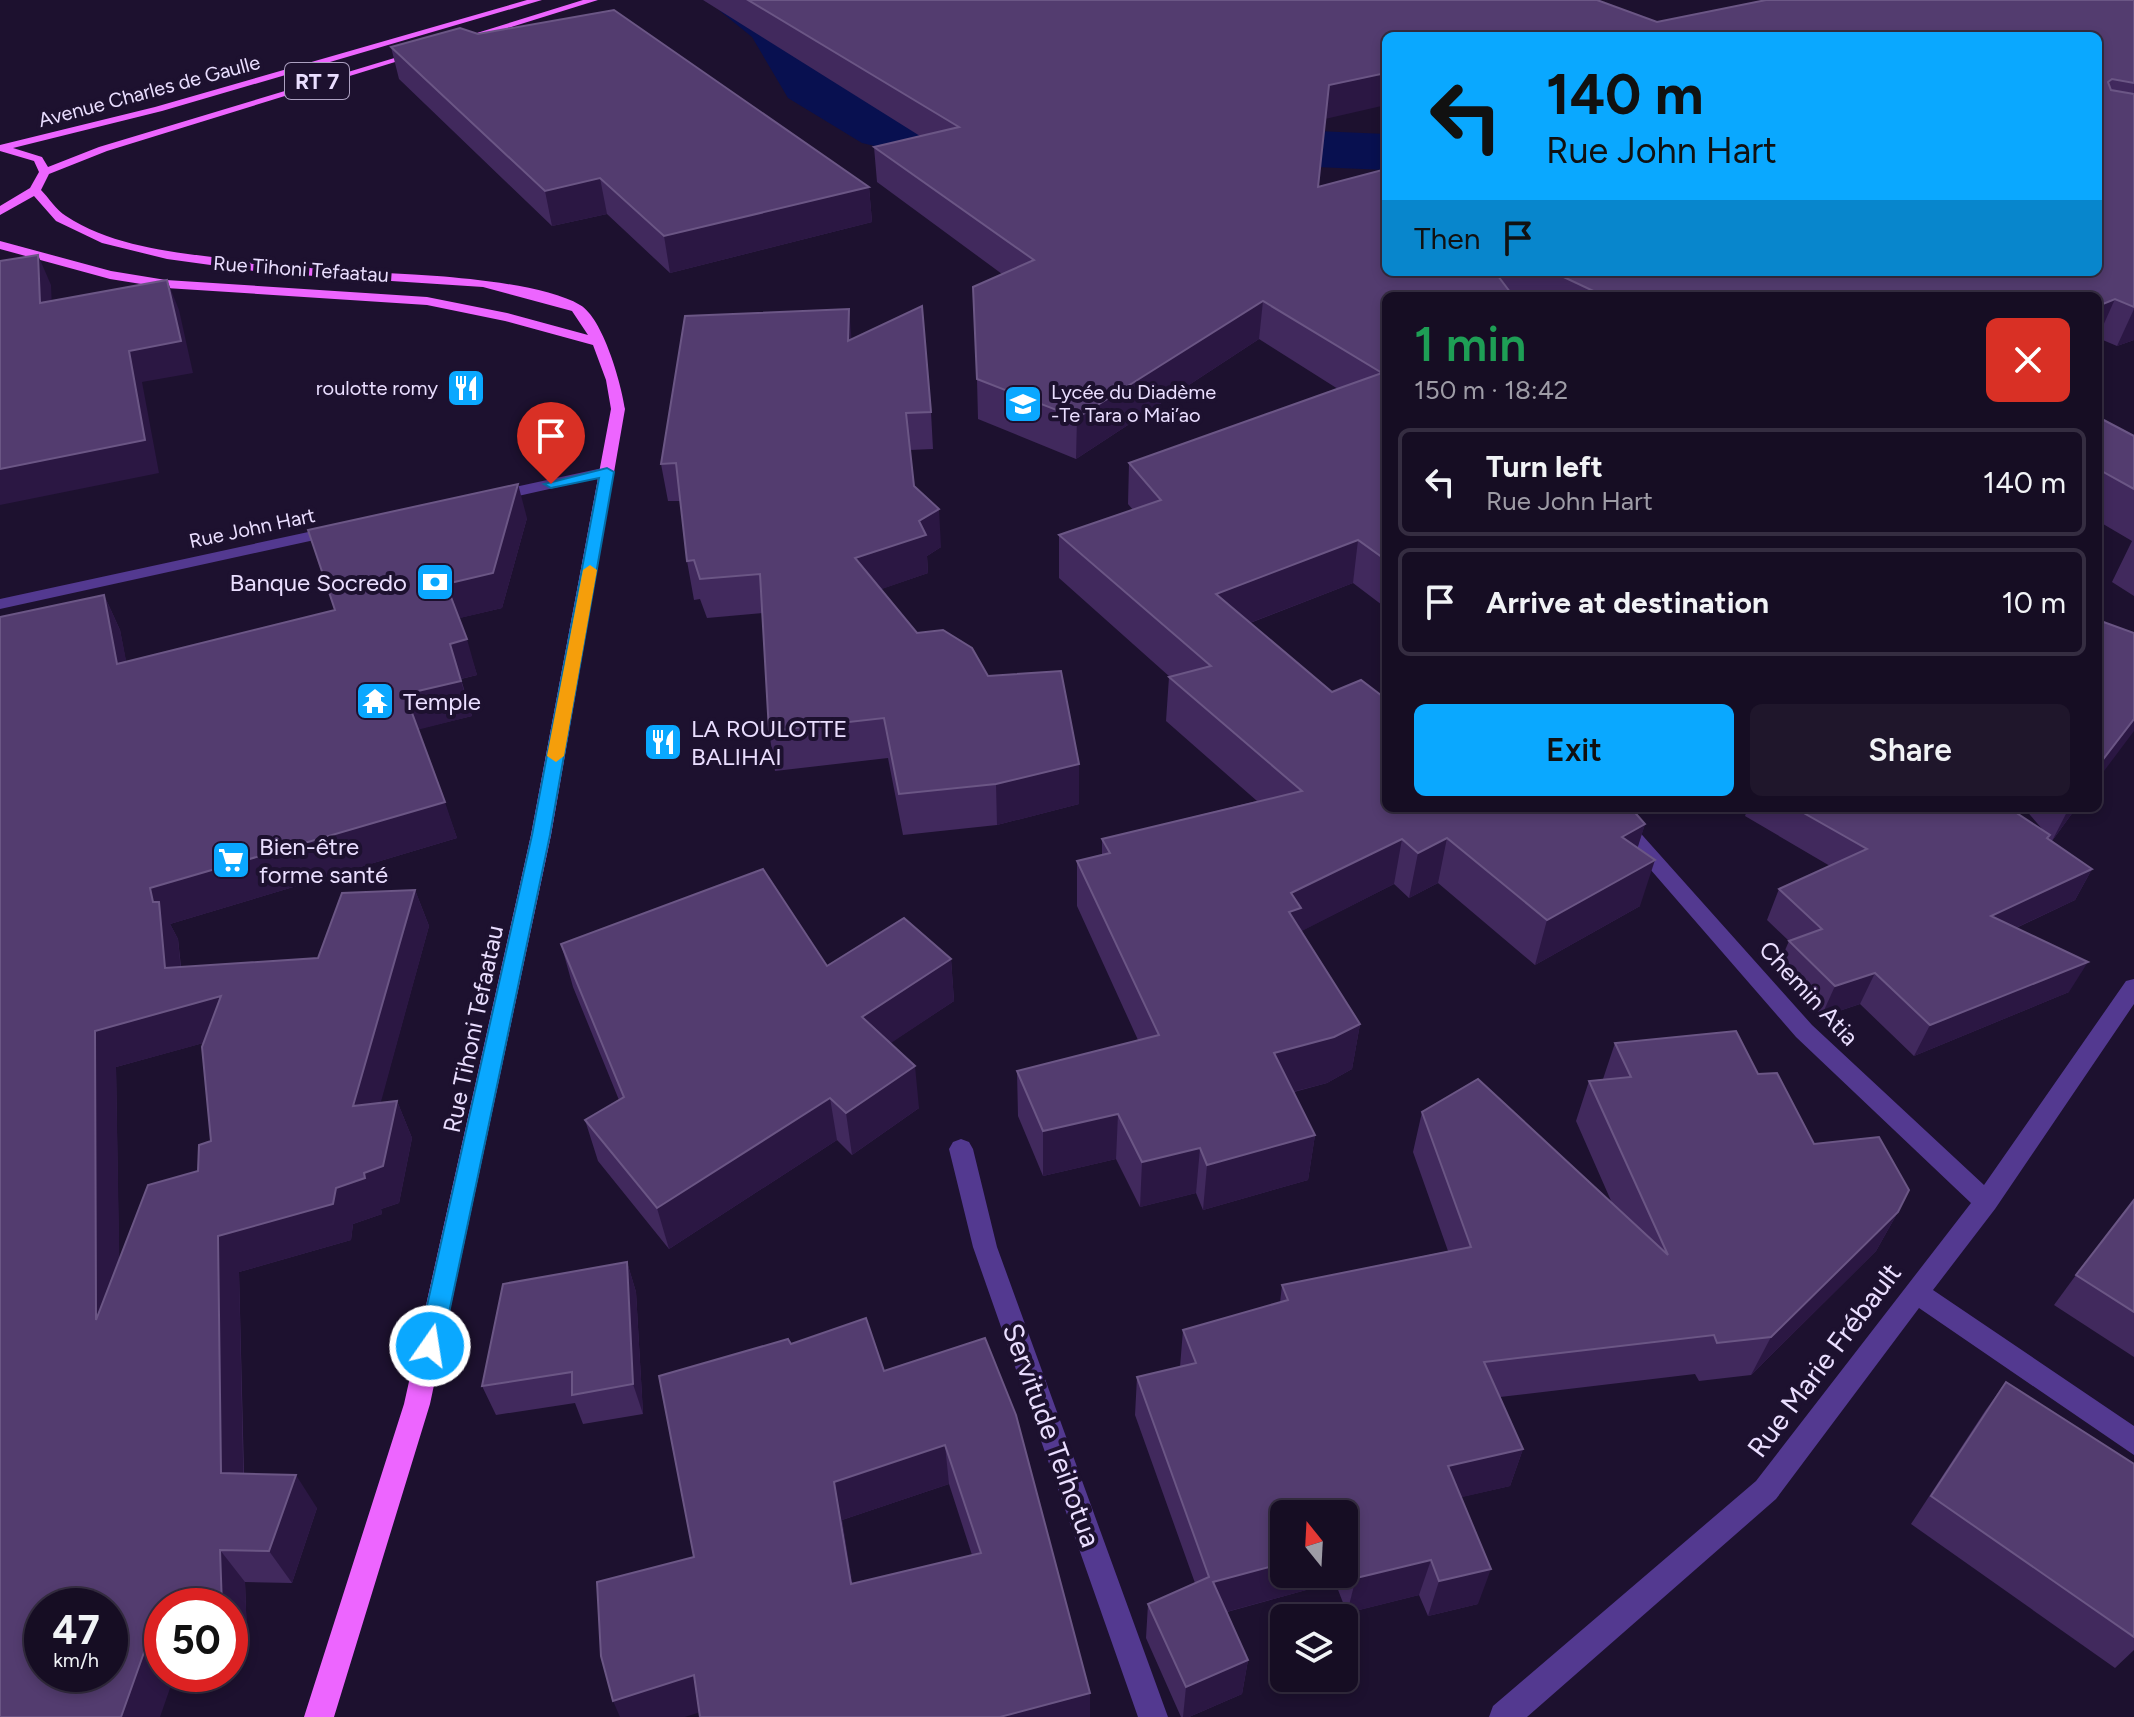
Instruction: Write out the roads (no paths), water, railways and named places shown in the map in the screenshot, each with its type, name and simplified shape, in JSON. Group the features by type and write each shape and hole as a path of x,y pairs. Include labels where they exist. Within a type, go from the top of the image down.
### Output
{"main road":[{"name":"Avenue Charles de Gaulle","path":"0,148 158,109 537,0"},
{"path":"438,46 593,0"},
{"name":"Avenue Charles de Gaulle","path":"45,172 103,149 242,104 423,50"},
{"name":"RT 7","path":"0,148 38,159 45,172"},
{"path":"0,211 35,190 45,172"},
{"name":"Rue Tihoni Tefaatau","path":"35,190 60,218 106,240 167,255 269,269 483,283 534,294 577,308 608,361 618,409 541,835 417,1404 319,1717"},
{"name":"Rue Tihoni Tefaatau","path":"0,245 110,275 166,284 427,301 507,317 599,342"}],"street":[{"path":"480,499 607,472"},
{"name":"Rue John Hart","path":"0,604 358,526"},
{"name":"Chemin Atia","path":"1611,812 1804,1031 1986,1202"},
{"name":"Rue Marie Frébault","path":"1504,1717 1766,1490 1986,1202 2134,987"},
{"name":"Servitude Teihotua","path":"961,1149 985,1247 1153,1717"},
{"path":"1916,1292 2134,1442"}],"waterway":[{"path":"738,0 773,28 808,86 883,130 1382,152"}],"place":[{"name":"roulotte romy","path":"466,388"},
{"name":"Lycée du Diadème -Te Tara o Mai’ao","path":"1023,404"},
{"name":"Banque Socredo","path":"435,582"},
{"name":"Temple","path":"375,701"},
{"name":"LA ROULOTTE BALIHAI","path":"663,742"},
{"name":"Bien-être forme santé","path":"231,860"}]}
